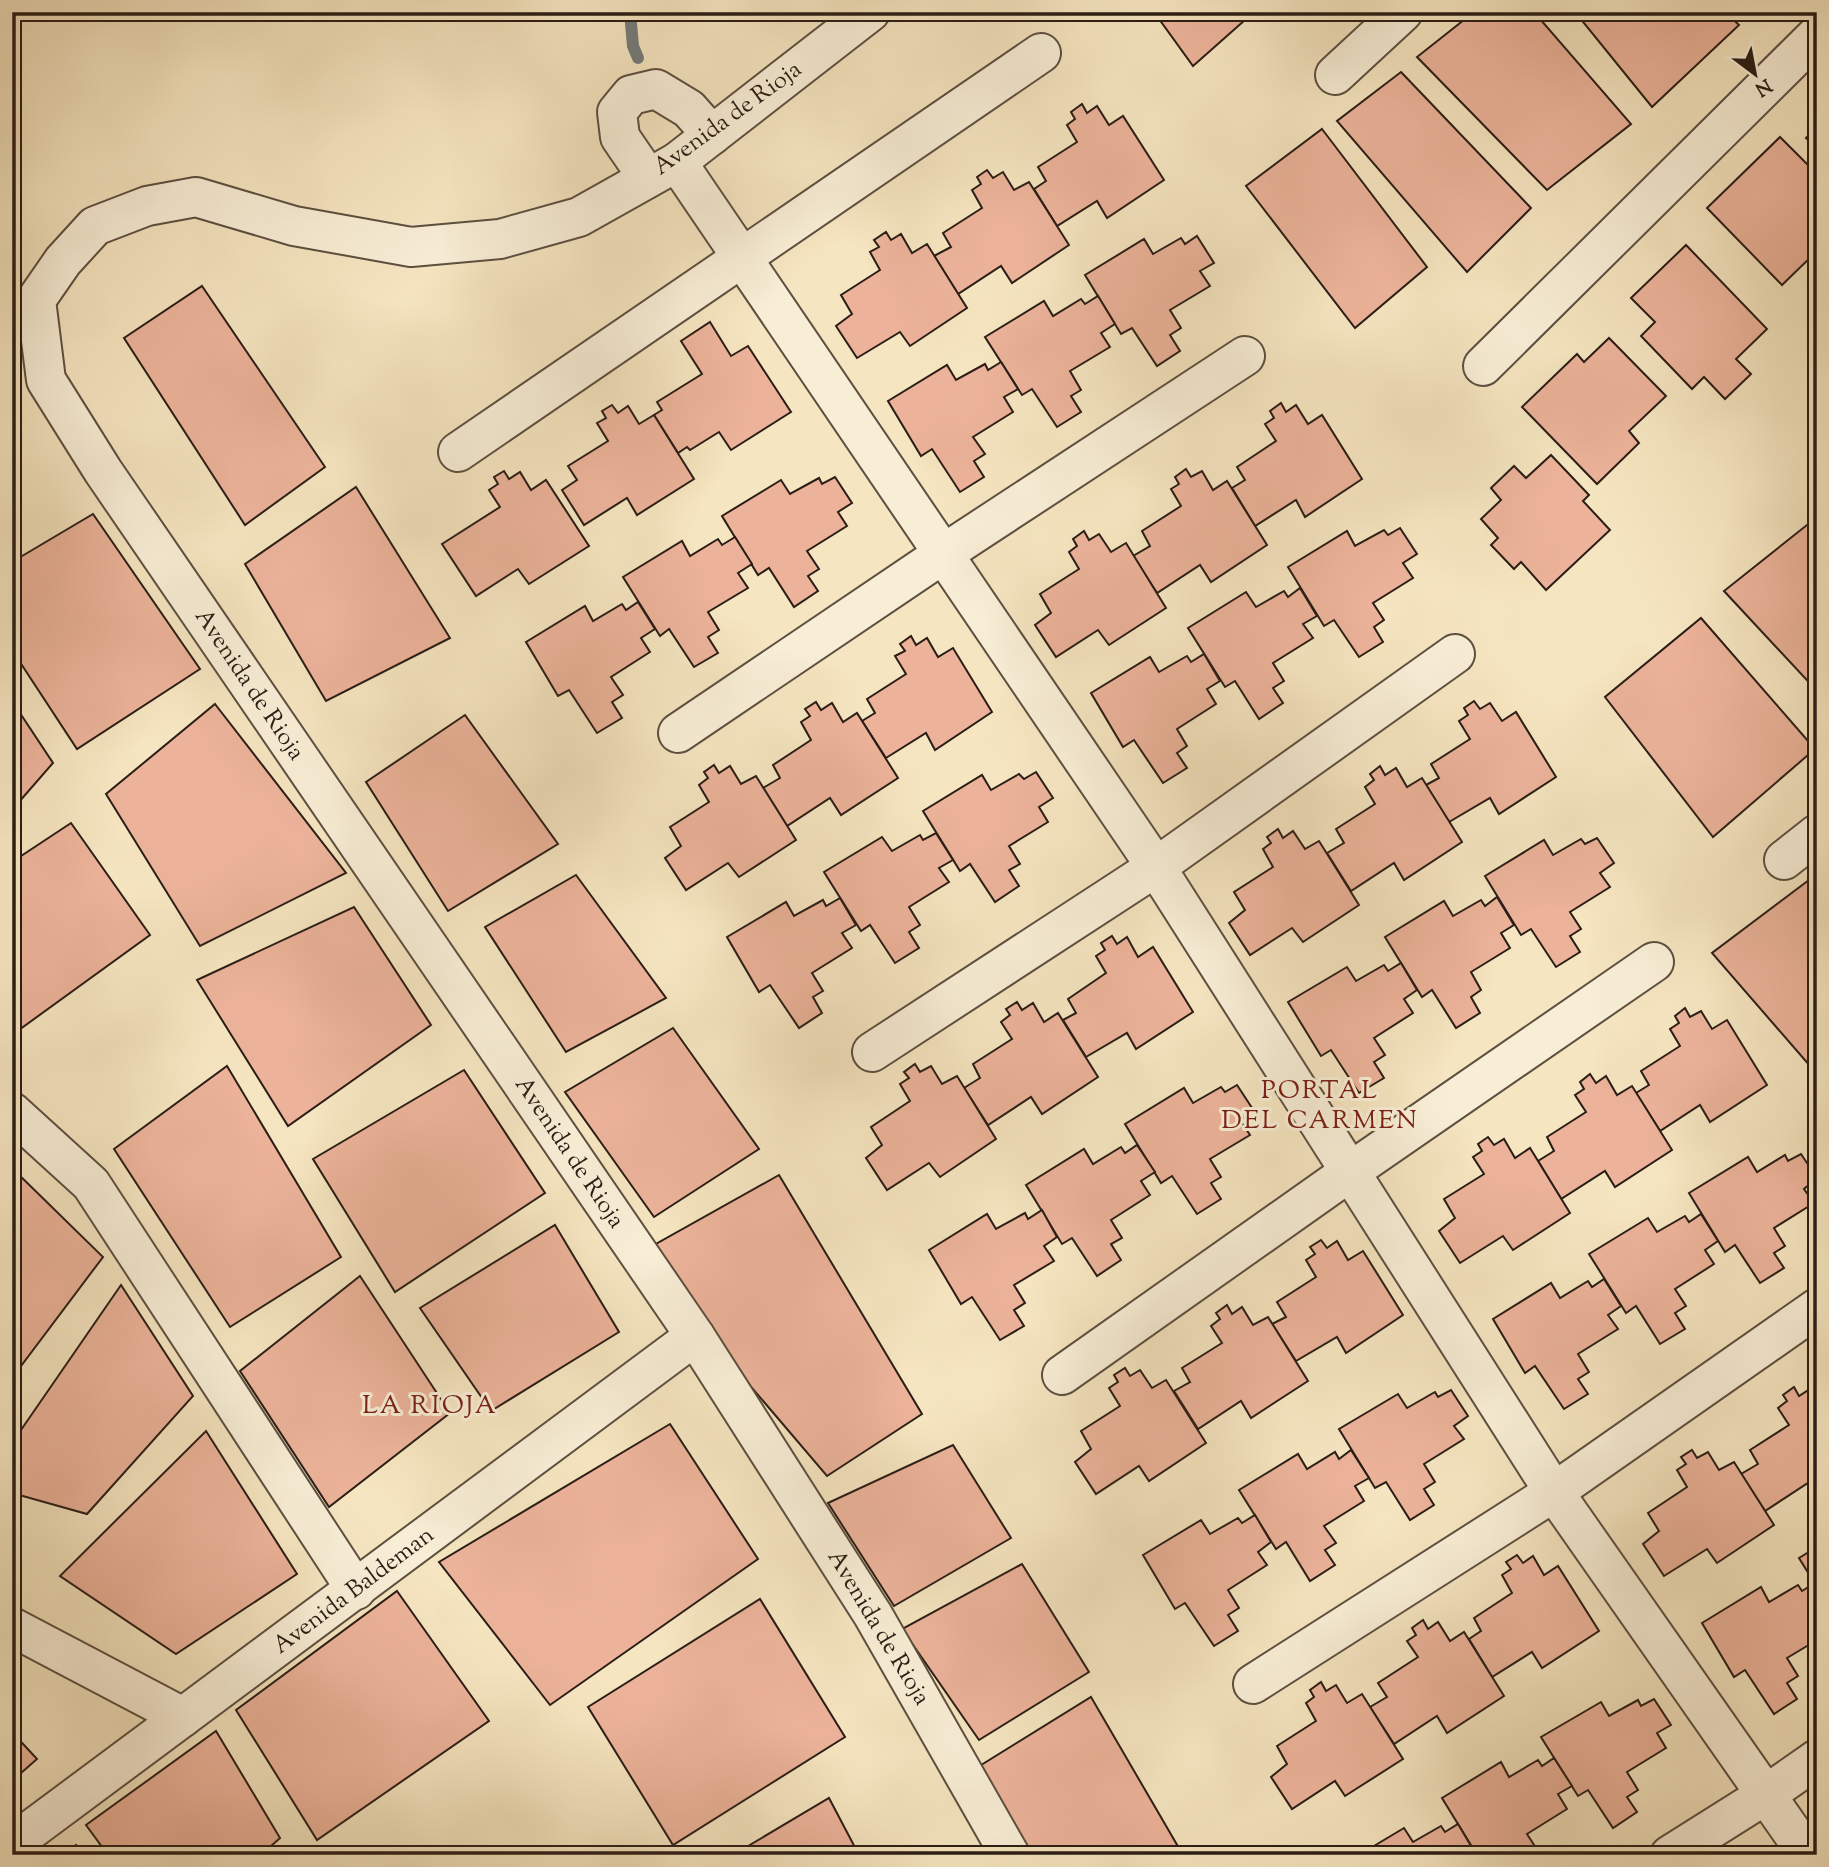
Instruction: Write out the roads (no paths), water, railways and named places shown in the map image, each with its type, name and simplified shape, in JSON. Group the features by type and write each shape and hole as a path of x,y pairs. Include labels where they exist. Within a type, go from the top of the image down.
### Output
{"street":[{"name":"Avenida de Rioja","path":"870,12 712,135 662,170 579,217 500,239 411,247 293,226 196,197 147,206 95,226 63,261 36,300 46,380 103,471 695,1336 873,1615 1010,1855"},
{"path":"1335,75 1403,12"},
{"path":"1483,366 1817,35"},
{"path":"458,452 1041,53"},
{"path":"712,135 689,109 656,89 631,95 617,112 620,137 662,170 742,258 1156,867 1554,1492 1808,1855"},
{"path":"678,733 943,554 1245,356"},
{"path":"872,1052 1156,867 1455,654"},
{"path":"1784,860 1817,834"},
{"path":"1062,1375 1654,962"},
{"path":"12,1112 91,1184 356,1590"},
{"path":"1253,1684 1554,1492 1817,1308"},
{"name":"Avenida Baldeman","path":"12,1844 695,1336"},
{"path":"12,1627 183,1717"},
{"path":"1670,1855 1817,1759"}],"waterway":[{"path":"630,12 633,46 638,58"}],"district":[{"name":"PORTAL DEL CARMEN","path":"1320,1106"},
{"name":"LA RIOJA","path":"430,1406"}]}
